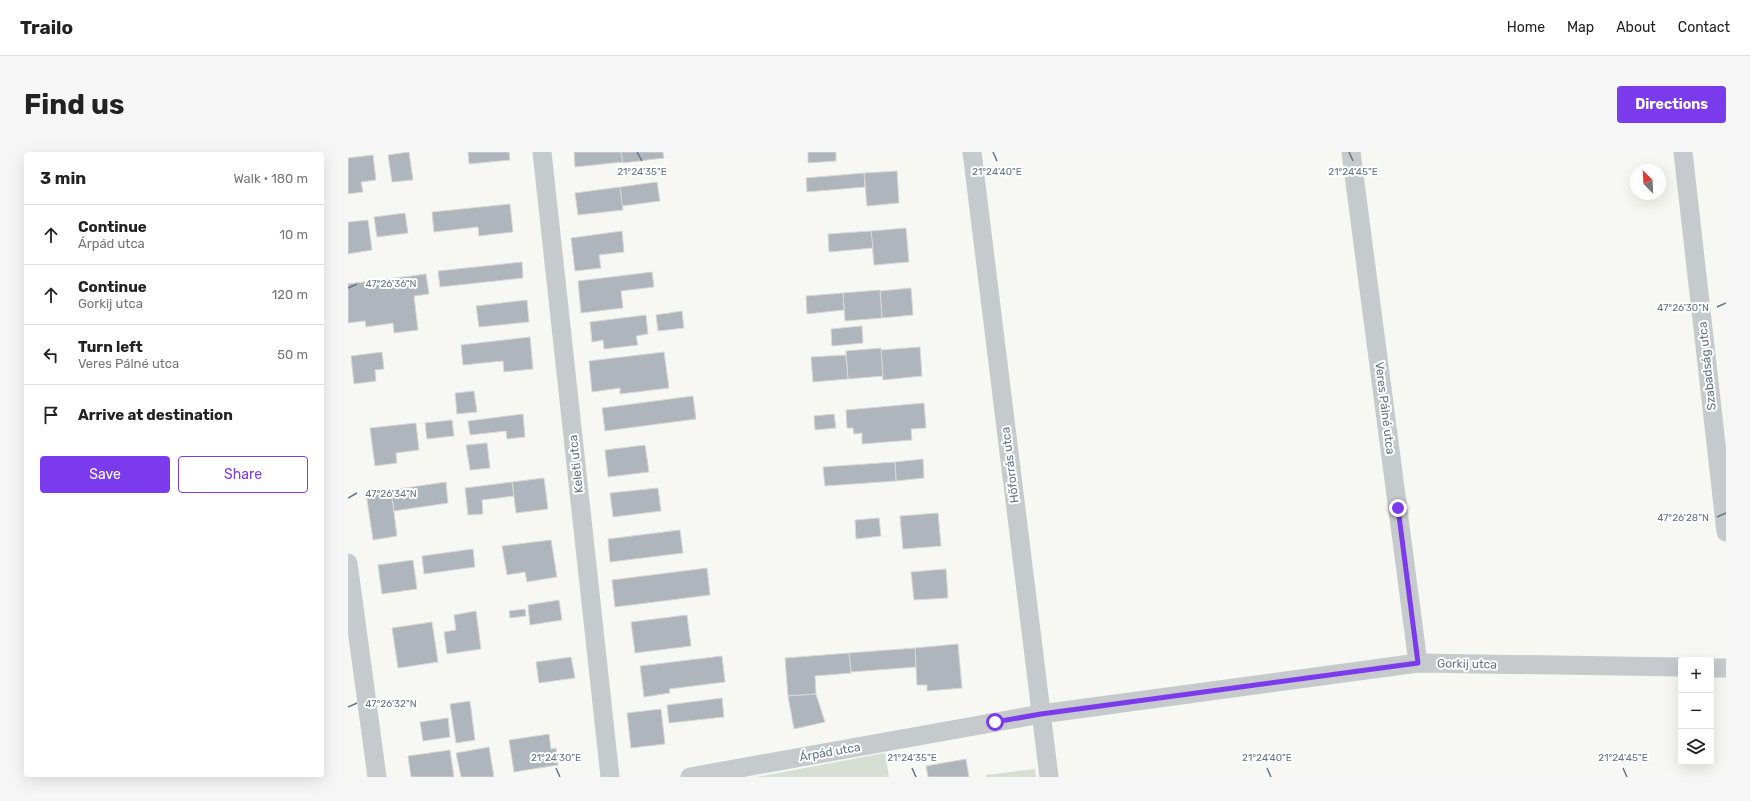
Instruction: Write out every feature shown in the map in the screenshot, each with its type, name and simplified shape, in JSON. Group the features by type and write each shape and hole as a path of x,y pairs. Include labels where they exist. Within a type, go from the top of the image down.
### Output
{"street":[{"name":"Keleti utca","path":"542,152 610,777"},
{"name":"Hőforrás utca","path":"972,152 1049,777"},
{"name":"Veres Pálné utca","path":"1352,152 1418,663"},
{"name":"Szabadság utca","path":"1683,152 1726,532"},
{"path":"348,563 377,777"},
{"name":"Gorkij utca","path":"1041,714 1418,663 1678,667"},
{"path":"1714,668 1726,668"},
{"name":"Árpád utca","path":"690,777 1041,714"}],"shaded area":[{"path":"885,753 889,777 756,777"},
{"path":"1035,769 1036,777 986,777 986,775"}],"building":[{"path":"409,152 413,180 392,182 388,155"},
{"path":"468,152 509,152 510,160 469,164"},
{"path":"574,152 621,152 623,162 575,167"},
{"path":"621,152 663,152 664,158 623,163"},
{"path":"808,152 836,152 836,161 808,163"},
{"path":"373,155 376,180 361,182 363,192 348,194 348,158"},
{"path":"897,171 899,203 867,206 864,173"},
{"path":"864,173 865,187 807,192 806,178"},
{"path":"657,182 660,201 622,206 620,187"},
{"path":"620,187 623,210 578,215 575,193"},
{"path":"510,204 513,232 479,236 478,227 434,232 432,212"},
{"path":"405,213 408,233 377,237 374,217"},
{"path":"368,220 372,250 348,254 348,222"},
{"path":"906,228 909,262 874,265 871,231"},
{"path":"622,231 624,252 599,255 601,268 575,271 571,238"},
{"path":"871,231 873,248 829,252 828,234"},
{"path":"522,262 523,278 440,287 438,271"},
{"path":"652,272 654,287 621,291 623,308 581,313 578,281"},
{"path":"426,274 429,294 414,296 418,330 394,333 393,323 366,327 365,321 348,323 348,284"},
{"path":"911,288 913,315 882,318 880,291"},
{"path":"880,290 882,318 845,321 843,293"},
{"path":"843,293 844,310 807,314 806,296"},
{"path":"527,300 529,322 479,327 476,306"},
{"path":"682,311 684,328 658,331 656,315"},
{"path":"646,315 648,334 636,336 638,345 604,349 603,340 592,342 590,322"},
{"path":"862,326 863,343 832,346 831,329"},
{"path":"530,337 533,369 504,372 503,361 463,365 461,345"},
{"path":"920,347 922,376 883,380 881,350"},
{"path":"881,348 883,376 848,379 846,351"},
{"path":"382,352 384,369 375,370 376,381 354,384 351,356"},
{"path":"664,352 669,388 620,394 620,388 592,392 589,361"},
{"path":"846,355 848,379 813,382 811,357"},
{"path":"474,391 477,412 457,414 455,393"},
{"path":"693,396 696,419 605,431 602,408"},
{"path":"924,403 926,428 911,429 912,440 862,444 862,433 854,434 853,428 847,428 846,410"},
{"path":"523,414 525,437 507,439 506,431 470,435 468,421"},
{"path":"834,414 836,428 815,430 814,416"},
{"path":"452,420 454,436 427,439 425,423"},
{"path":"416,423 419,450 396,453 397,463 375,466 370,428"},
{"path":"487,443 490,468 470,470 466,445"},
{"path":"645,445 649,472 608,477 605,450"},
{"path":"923,459 924,478 896,481 895,462"},
{"path":"895,462 896,481 825,486 823,467"},
{"path":"544,478 548,509 516,513 512,482"},
{"path":"446,482 448,503 394,511 391,490"},
{"path":"512,482 514,496 482,500 483,514 468,515 465,488"},
{"path":"658,488 661,511 613,517 610,493"},
{"path":"391,490 397,536 373,540 366,493"},
{"path":"938,513 941,546 903,549 900,516"},
{"path":"879,518 881,536 856,539 855,520"},
{"path":"680,530 683,553 610,562 608,539"},
{"path":"551,540 557,577 527,582 525,572 507,575 502,546"},
{"path":"473,549 475,567 424,574 422,556"},
{"path":"413,560 417,589 382,594 378,565"},
{"path":"707,568 710,595 615,607 612,580"},
{"path":"946,569 948,598 914,600 911,572"},
{"path":"559,600 562,620 530,625 528,605"},
{"path":"525,609 526,616 510,618 509,611"},
{"path":"476,611 481,649 447,654 444,632 456,630 454,615"},
{"path":"687,615 691,646 635,653 631,622"},
{"path":"432,622 438,662 398,668 392,628"},
{"path":"958,644 962,688 927,691 927,685 917,685 915,648"},
{"path":"915,648 916,667 851,672 849,653"},
{"path":"849,653 851,673 815,676 816,694 788,696 785,658"},
{"path":"722,656 725,682 669,689 670,693 644,697 640,666"},
{"path":"571,657 575,678 539,683 536,662"},
{"path":"816,694 825,722 794,729 788,696"},
{"path":"722,698 724,717 669,723 667,705"},
{"path":"470,701 475,740 456,743 450,704"},
{"path":"661,709 665,744 631,748 627,713"},
{"path":"448,718 450,737 423,741 420,722"},
{"path":"549,734 551,749 556,748 558,765 514,772 509,740"},
{"path":"489,747 494,777 461,777 456,753"},
{"path":"450,750 454,777 411,777 408,756"},
{"path":"966,759 969,777 928,777 926,766"}],"route":[{"path":"995,722 1041,714 1418,663 1398,508"}]}
